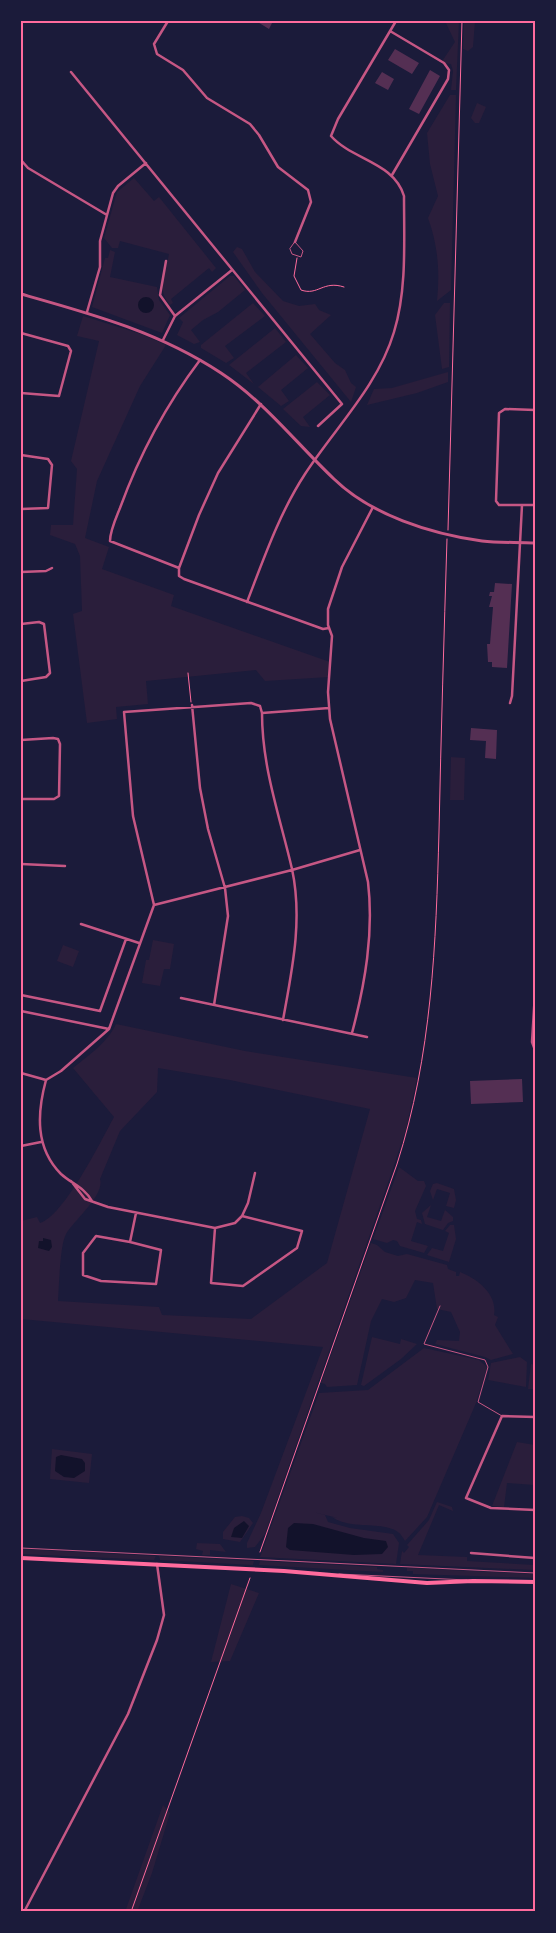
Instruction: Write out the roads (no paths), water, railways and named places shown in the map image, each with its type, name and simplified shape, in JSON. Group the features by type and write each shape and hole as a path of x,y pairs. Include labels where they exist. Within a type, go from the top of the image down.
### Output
{"main road":[{"path":"21,1558 333,1574 360,1578 427,1582 535,1582"}],"street":[{"path":"168,21 154,44 157,54 183,70 207,98 250,124 259,135 278,167 308,190 311,202 294,242"},
{"path":"247,602 265,552 299,484 370,383 394,333 402,268 404,196 401,186 392,175 331,136 338,119 396,21"},
{"path":"390,31 444,63 449,73 448,79 392,175"},
{"path":"71,72 342,404 318,426"},
{"path":"21,160 28,168 107,215"},
{"path":"87,312 100,267 100,241 115,189 146,163"},
{"path":"21,168 28,168"},
{"path":"166,261 160,295 175,316"},
{"path":"163,340 175,316 232,270"},
{"path":"21,294 87,312 163,340 200,360 239,386 261,404 334,480 373,507 438,531 464,538 535,543"},
{"path":"21,333 65,345 71,349 59,396 21,393"},
{"path":"179,568 115,544 110,541 110,537 134,472 170,404 200,360"},
{"path":"261,404 218,473 199,514 178,573 181,577 247,602 323,629 329,628"},
{"path":"535,410 505,409 500,413 496,501 499,505 535,505"},
{"path":"21,455 48,459 52,465 48,508 21,509"},
{"path":"510,703 512,696 522,505"},
{"path":"352,1033 366,964 370,928 368,882 329,708 332,636 329,628 328,609 335,584 347,556 373,507"},
{"path":"21,572 46,571 52,568"},
{"path":"21,624 39,622 44,624 50,674 46,677 21,681"},
{"path":"21,1073 46,1080 53,1077 75,1060 109,1028 154,905 133,816 124,712 254,703 260,706 266,767 292,870 297,919 296,942 283,1020"},
{"path":"192,706 194,745 202,801 224,888 227,929 214,1005"},
{"path":"262,713 329,708"},
{"path":"21,740 53,738 60,740 60,789 59,796 56,799 21,799"},
{"path":"154,905 292,870 360,850"},
{"path":"21,864 65,866"},
{"path":"81,924 139,943"},
{"path":"21,995 100,1011 126,939"},
{"path":"535,993 532,1042 535,1050"},
{"path":"181,998 367,1036"},
{"path":"21,1011 109,1028"},
{"path":"46,1080 40,1112 41,1142 56,1168 71,1181 82,1187 92,1201"},
{"path":"21,1146 41,1142"},
{"path":"71,1181 82,1196 92,1201 136,1213 215,1228 235,1223 242,1216 248,1203 255,1173"},
{"path":"130,1242 136,1213"},
{"path":"215,1228 211,1283 242,1286 297,1248 302,1231 242,1216"},
{"path":"96,1236 130,1242 161,1250 156,1284 101,1281 83,1275 83,1254 96,1236"},
{"path":"535,1416 502,1416 466,1498 491,1508 535,1510"},
{"path":"470,1553 535,1558"},
{"path":"24,1912 128,1714 157,1640 164,1615 157,1564"}],"lane":[{"path":"294,242 303,251 302,255 298,258 290,249 294,242"},
{"path":"440,1306 424,1344 485,1360 488,1367 478,1402 502,1416"},
{"path":"21,1548 535,1572"}]}
